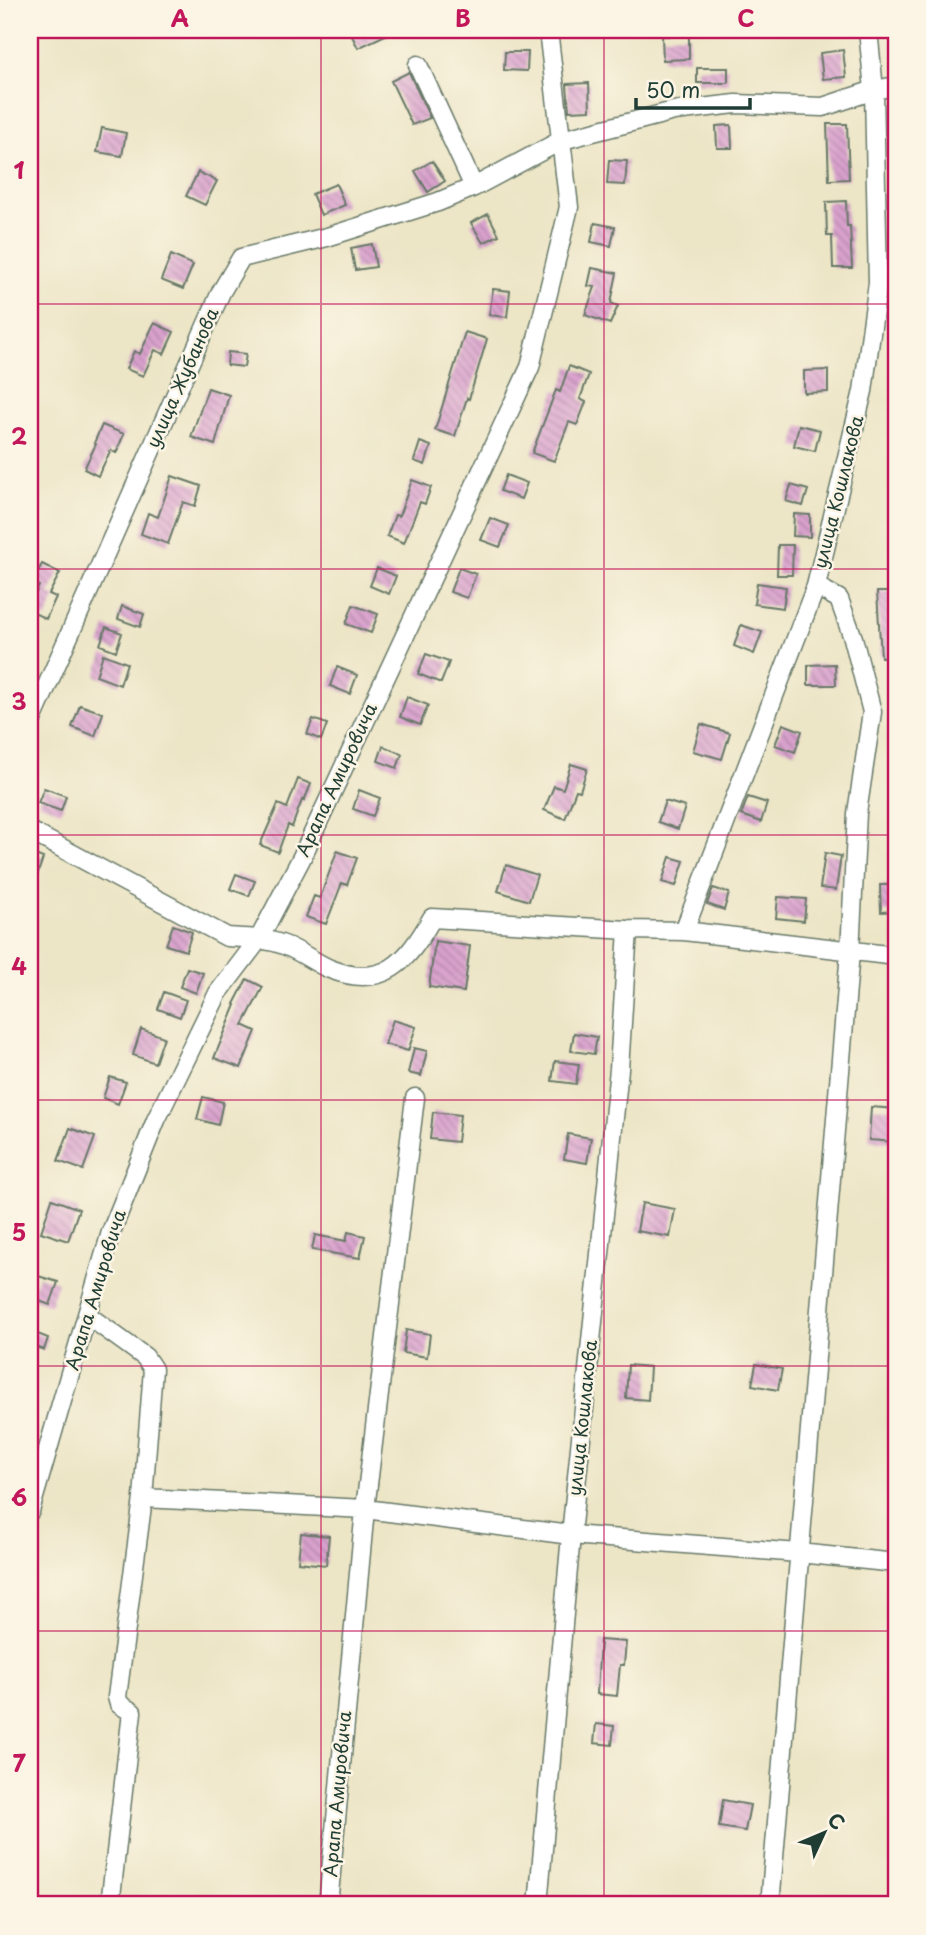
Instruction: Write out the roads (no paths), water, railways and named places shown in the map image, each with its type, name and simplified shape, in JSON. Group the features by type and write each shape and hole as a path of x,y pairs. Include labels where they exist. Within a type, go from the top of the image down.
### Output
{"street":[{"name":"Арапа Амировича","path":"30,1511 111,1232 156,1120 218,993 259,939 300,859 530,367 569,207 548,30"},
{"name":"улица Кошлакова","path":"684,931 816,586 863,391 878,283 874,90 868,30"},
{"path":"418,65 474,187"},
{"name":"улица Жубанова","path":"30,724 221,292 241,258 327,237 438,202 474,187 562,140 674,111 736,104 823,107 874,90 896,86"},
{"path":"770,1905 850,952 857,813 872,712 853,638 839,598 816,586"},
{"path":"30,831 227,937 282,944 329,968 359,977 395,968 416,944 432,918 684,931 896,956"},
{"name":"улица Кошлакова","path":"538,1905 571,1535 619,1069 628,930"},
{"name":"Арапа Амировича","path":"328,1905 365,1509 415,1098"},
{"path":"87,1315 145,1357 153,1369 143,1498 117,1697 119,1704 132,1712 110,1905"},
{"path":"143,1498 365,1509 571,1535 896,1563"}]}
